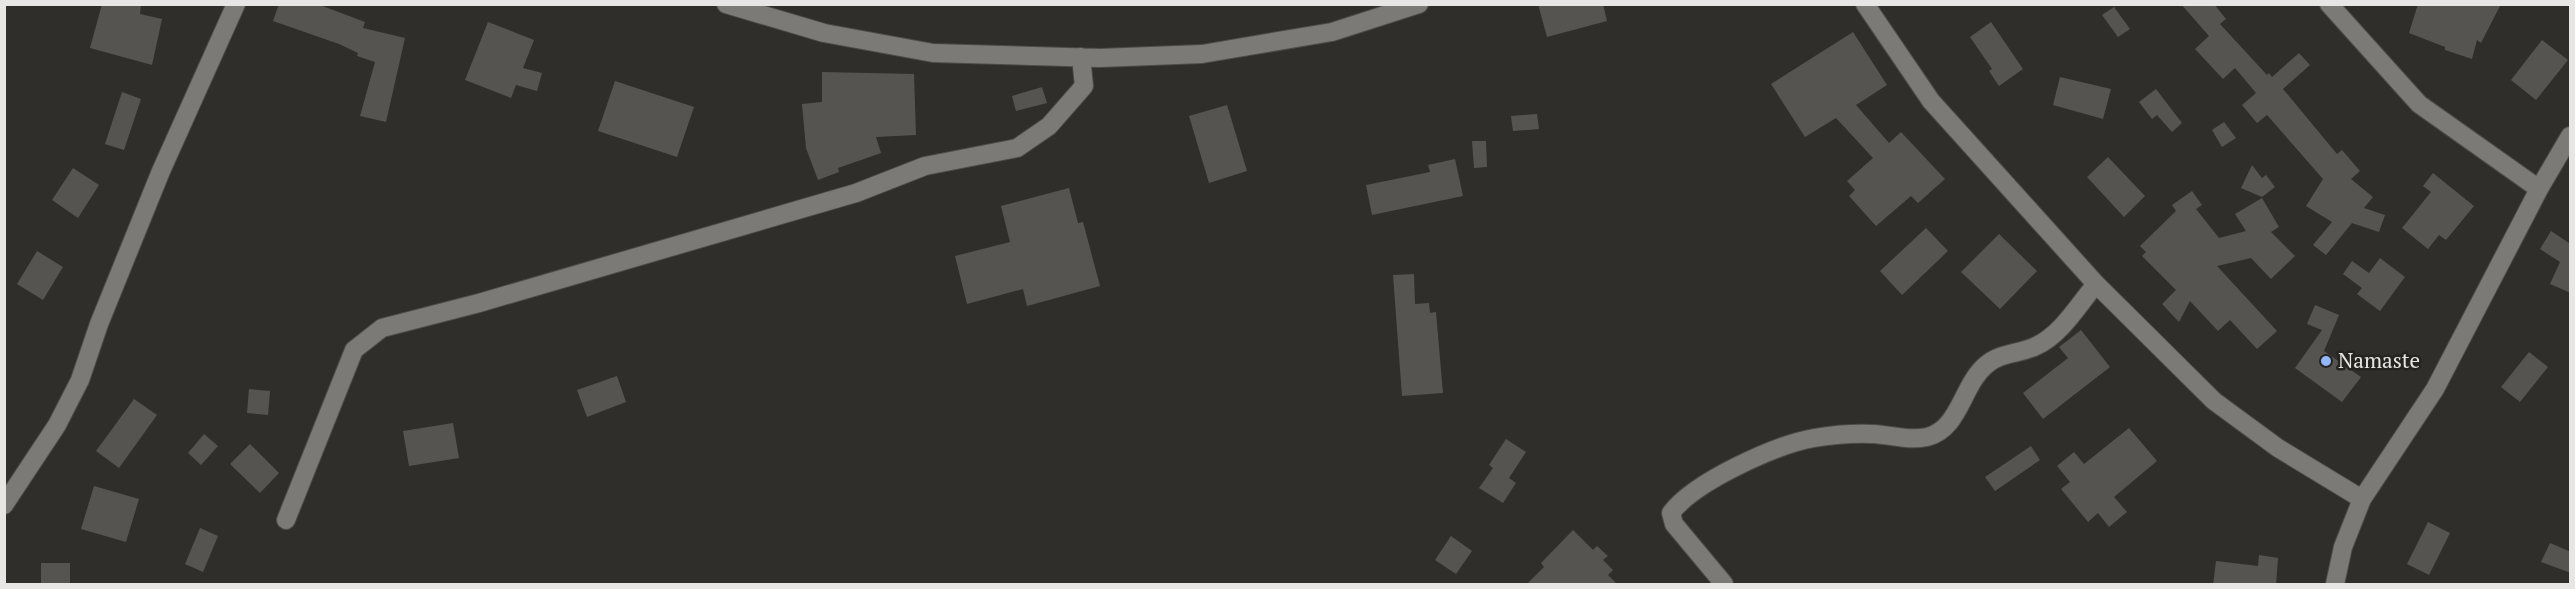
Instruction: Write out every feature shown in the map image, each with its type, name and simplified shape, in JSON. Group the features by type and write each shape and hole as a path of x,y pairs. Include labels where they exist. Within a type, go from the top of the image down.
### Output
{"street":[{"path":"4,505 57,425 80,380 99,324 161,171 236,4"},
{"path":"726,4 824,33 933,53 1081,57 1202,54 1332,32 1419,4"},
{"path":"1865,4 1931,101 2096,284 2214,401 2278,448 2362,499"},
{"path":"2329,4 2419,104 2539,189"},
{"path":"286,520 354,350 382,328 479,303 856,194 925,166 1017,148 1049,126 1084,86 1081,57"},
{"path":"2335,585 2343,547 2362,499 2435,389 2539,189 2571,135"},
{"path":"1724,585 1674,524 1671,513 1691,492 1754,459 1813,438 1873,434 1907,439 1929,437 1952,420 1970,382 1986,364 2009,352 2036,346 2057,330 2096,284"}],"building":[{"path":"102,4 141,4 140,14 162,19 152,65 90,48"},
{"path":"279,4 317,4 365,22 363,28 405,38 386,122 360,116 375,62 357,56 358,53 339,44 273,21"},
{"path":"1538,4 1603,4 1607,21 1547,37"},
{"path":"2181,4 2214,4 2226,19 2220,24 2267,75 2269,73 2272,77 2299,53 2310,65 2283,89 2337,154 2342,150 2360,171 2351,179 2373,197 2364,208 2385,215 2379,232 2352,223 2326,255 2313,245 2332,222 2306,206 2323,179 2267,115 2257,123 2242,105 2256,93 2235,68 2223,79 2195,49 2209,36"},
{"path":"2418,4 2501,4 2481,43 2477,40 2472,59 2445,50 2445,47 2409,33"},
{"path":"2114,7 2130,29 2118,37 2102,15"},
{"path":"488,22 534,40 523,68 542,73 537,91 516,85 511,98 465,80"},
{"path":"1991,22 2023,69 1999,86 1989,71 1992,69 1970,37"},
{"path":"1853,32 1887,85 1856,105 1889,143 1901,132 1945,179 1918,203 1911,196 1876,226 1849,196 1855,190 1847,181 1873,158 1836,118 1805,137 1771,84"},
{"path":"2542,40 2568,60 2536,100 2511,80"},
{"path":"822,72 914,74 916,135 876,137 881,153 838,168 839,172 818,180 806,148 802,104 822,102"},
{"path":"2060,77 2111,89 2103,119 2053,105"},
{"path":"615,81 694,107 677,157 598,131"},
{"path":"1042,87 1047,103 1016,111 1012,96"},
{"path":"2156,89 2182,123 2172,132 2157,115 2152,119 2139,102"},
{"path":"122,92 141,99 124,150 105,144"},
{"path":"1227,105 1247,171 1209,183 1189,116"},
{"path":"1537,114 1539,129 1513,131 1511,116"},
{"path":"2224,122 2236,138 2222,147 2212,130"},
{"path":"1472,141 1486,141 1487,167 1474,168"},
{"path":"2108,157 2145,196 2124,217 2087,177"},
{"path":"1455,159 1463,196 1372,215 1366,185 1430,172 1428,165"},
{"path":"2252,165 2262,178 2266,175 2275,187 2262,197 2241,188"},
{"path":"73,168 99,185 78,218 52,200"},
{"path":"2433,173 2474,206 2446,240 2439,235 2428,249 2402,228 2431,192 2423,186"},
{"path":"1069,188 1078,223 1083,222 1100,286 1027,306 1023,289 967,304 955,256 1010,242 1001,206"},
{"path":"2192,191 2202,205 2196,209 2219,238 2246,231 2235,214 2262,198 2279,227 2271,232 2295,256 2271,279 2251,258 2217,266 2277,331 2257,349 2230,320 2218,331 2190,301 2179,322 2162,304 2176,290 2142,256 2146,252 2140,246 2176,211 2172,205"},
{"path":"1926,228 1948,251 1902,295 1880,271"},
{"path":"2551,231 2569,243 2571,239 2571,293 2550,284 2560,262 2540,249"},
{"path":"1999,234 2037,271 2000,309 1961,272"},
{"path":"37,251 63,267 43,300 17,284"},
{"path":"2380,258 2405,277 2380,311 2357,294 2362,288 2343,274 2352,261 2369,273"},
{"path":"1414,274 1415,304 1429,303 1430,313 1436,312 1443,393 1402,396 1393,275"},
{"path":"2315,305 2339,315 2324,351 2361,377 2342,402 2295,368 2322,330 2307,324"},
{"path":"2081,330 2110,367 2043,419 2023,393 2068,358 2059,347"},
{"path":"2529,352 2548,367 2520,402 2501,387"},
{"path":"617,376 626,402 587,417 577,390"},
{"path":"249,389 270,391 268,415 247,413"},
{"path":"134,399 157,415 119,468 96,451"},
{"path":"453,423 459,458 409,466 403,431"},
{"path":"2129,428 2157,461 2114,497 2127,512 2109,527 2098,513 2088,522 2061,489 2070,482 2057,466 2074,452 2084,464"},
{"path":"204,434 218,446 201,465 188,453"},
{"path":"1506,439 1526,452 1509,478 1516,483 1503,503 1479,488 1493,468 1489,465"},
{"path":"250,444 279,473 260,493 230,464"},
{"path":"2031,446 2040,460 1995,491 1985,477"},
{"path":"94,486 139,499 126,542 81,529"},
{"path":"2428,522 2450,533 2429,575 2407,564"},
{"path":"200,528 218,536 203,572 185,564"},
{"path":"1573,530 1593,550 1597,546 1608,556 1603,560 1613,570 1608,575 1618,585 1526,585 1544,567 1541,563"},
{"path":"1451,536 1472,551 1456,574 1435,560"},
{"path":"2550,543 2571,552 2571,573 2541,562"},
{"path":"2259,555 2278,558 2276,585 2213,585 2216,561 2258,566"},
{"path":"41,563 70,563 70,585 41,585"}],"place":[{"name":"Namaste","path":"2326,361"}]}
